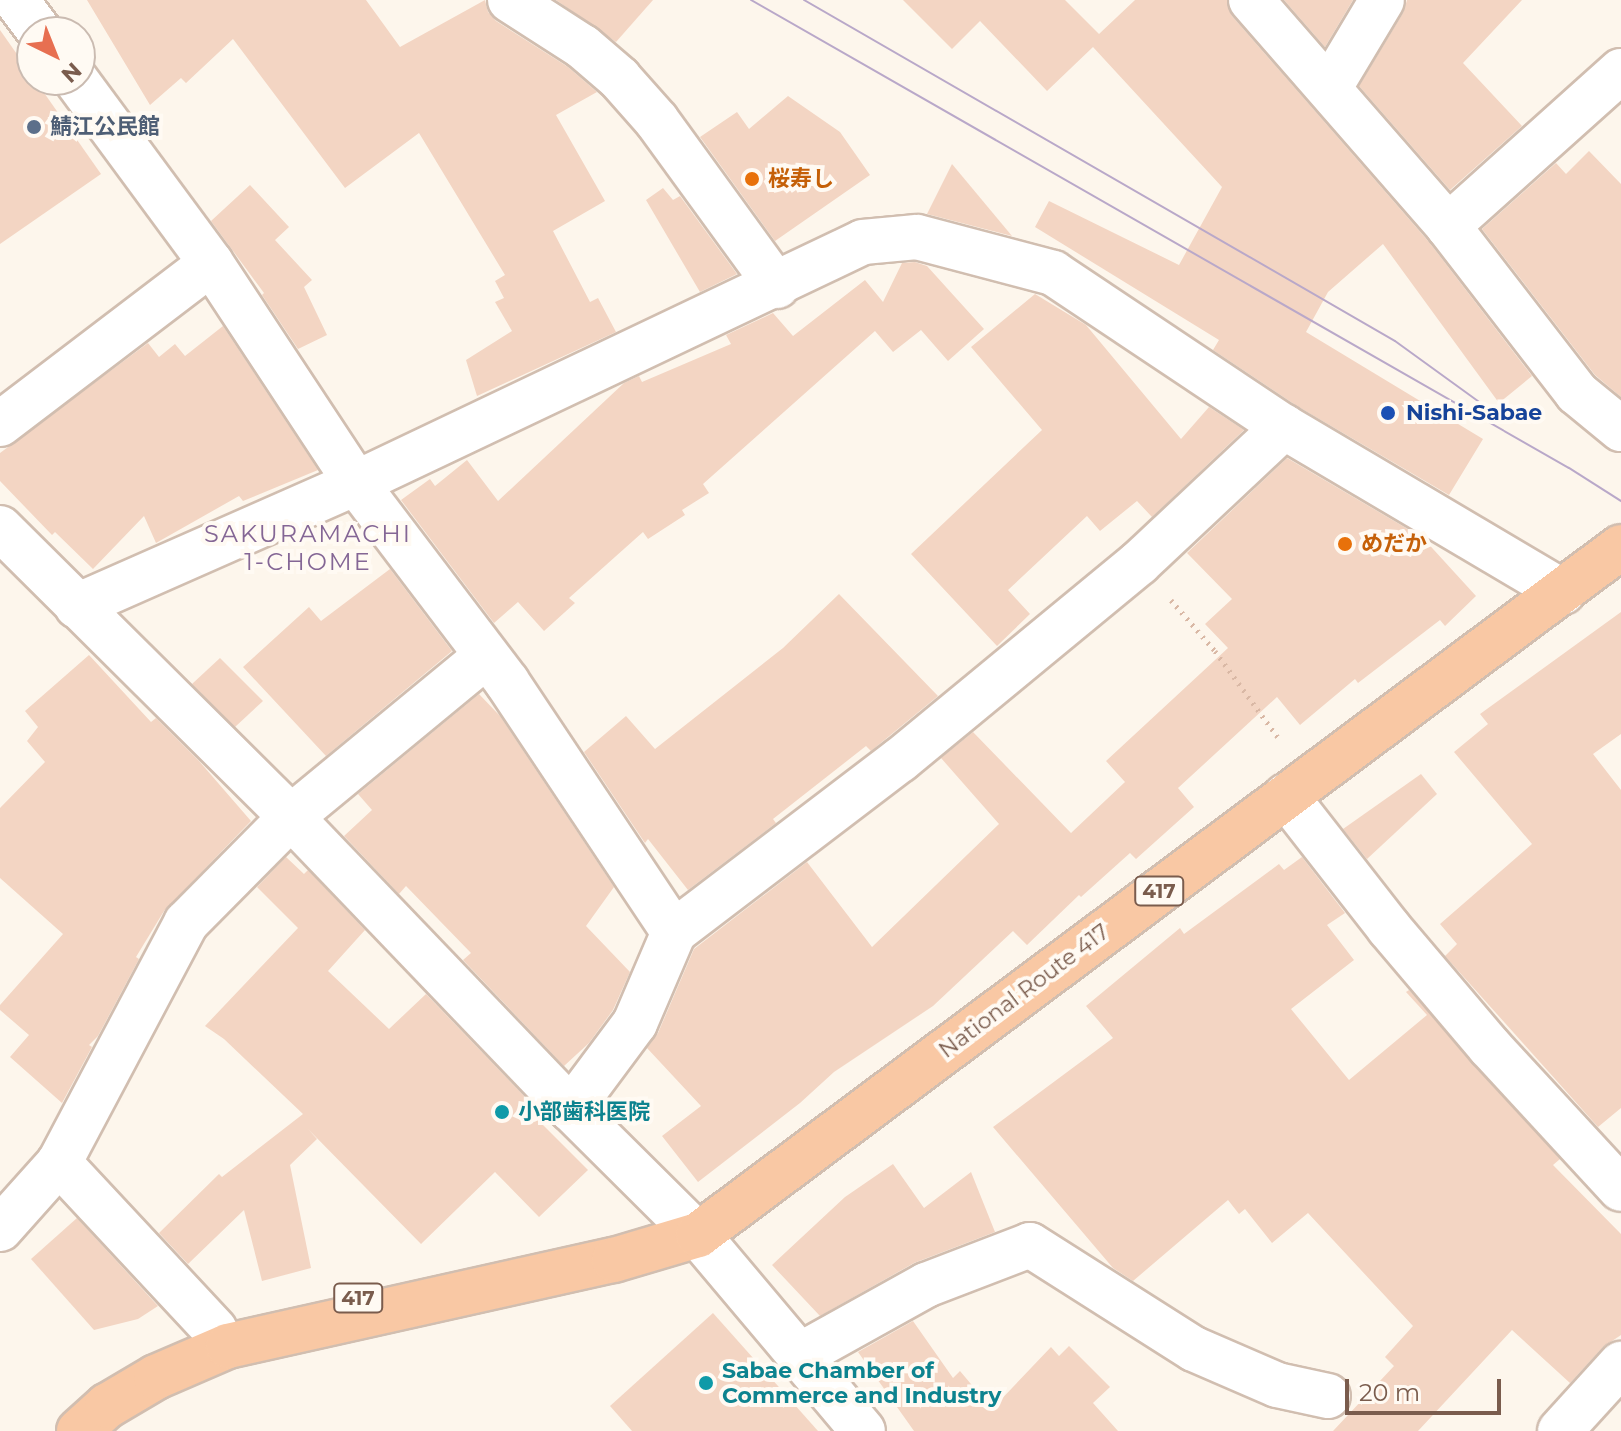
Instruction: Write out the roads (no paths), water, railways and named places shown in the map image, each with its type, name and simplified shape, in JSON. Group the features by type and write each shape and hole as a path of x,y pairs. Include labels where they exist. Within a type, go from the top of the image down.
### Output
{"highway":[{"name":"National Route 417","path":"79,1431 107,1406 156,1377 228,1346 614,1260 698,1235 1621,547"},
{"name":"417","path":"45,1431 89,1392 141,1360 215,1330 602,1244 698,1235"}],"street":[{"path":"510,0 583,47 619,78 657,121 777,286"},
{"path":"1251,0 1448,226 1577,393 1621,429"},
{"path":"1330,87 1382,0"},
{"path":"1448,226 1621,71"},
{"path":"88,96 211,263 356,483 507,682 674,932"},
{"path":"77,606 356,483 777,286 863,242 917,237 1053,273 1284,427 1563,592"},
{"path":"0,424 211,263"},
{"path":"571,1109 635,1023 674,932 900,760 1139,563 1284,427"},
{"path":"0,528 291,817 571,1109 698,1235 802,1354 863,1431"},
{"path":"0,1229 59,1163 186,923 291,817 486,656"},
{"path":"1297,788 1389,928 1490,1047 1613,1163"},
{"path":"59,1163 215,1330"},
{"path":"802,1354 926,1285 1030,1245 1194,1349 1277,1385 1328,1396"},
{"path":"1560,1431 1621,1364"}],"tram line":[{"path":"751,0 1569,468 1621,501"},
{"path":"804,0 1395,341 1500,417"}],"place":[{"name":"鯖江公民館","path":"34,127"},
{"name":"桜寿し","path":"752,179"},
{"name":"Nishi-Sabae","path":"1388,413"},
{"name":"めだか","path":"1345,544"},
{"name":"小部歯科医院","path":"502,1112"},
{"name":"Sabae Chamber of Commerce and Industry","path":"706,1383"}],"district":[{"name":"SAKURAMACHI 1-CHOME","path":"308,548"}]}
